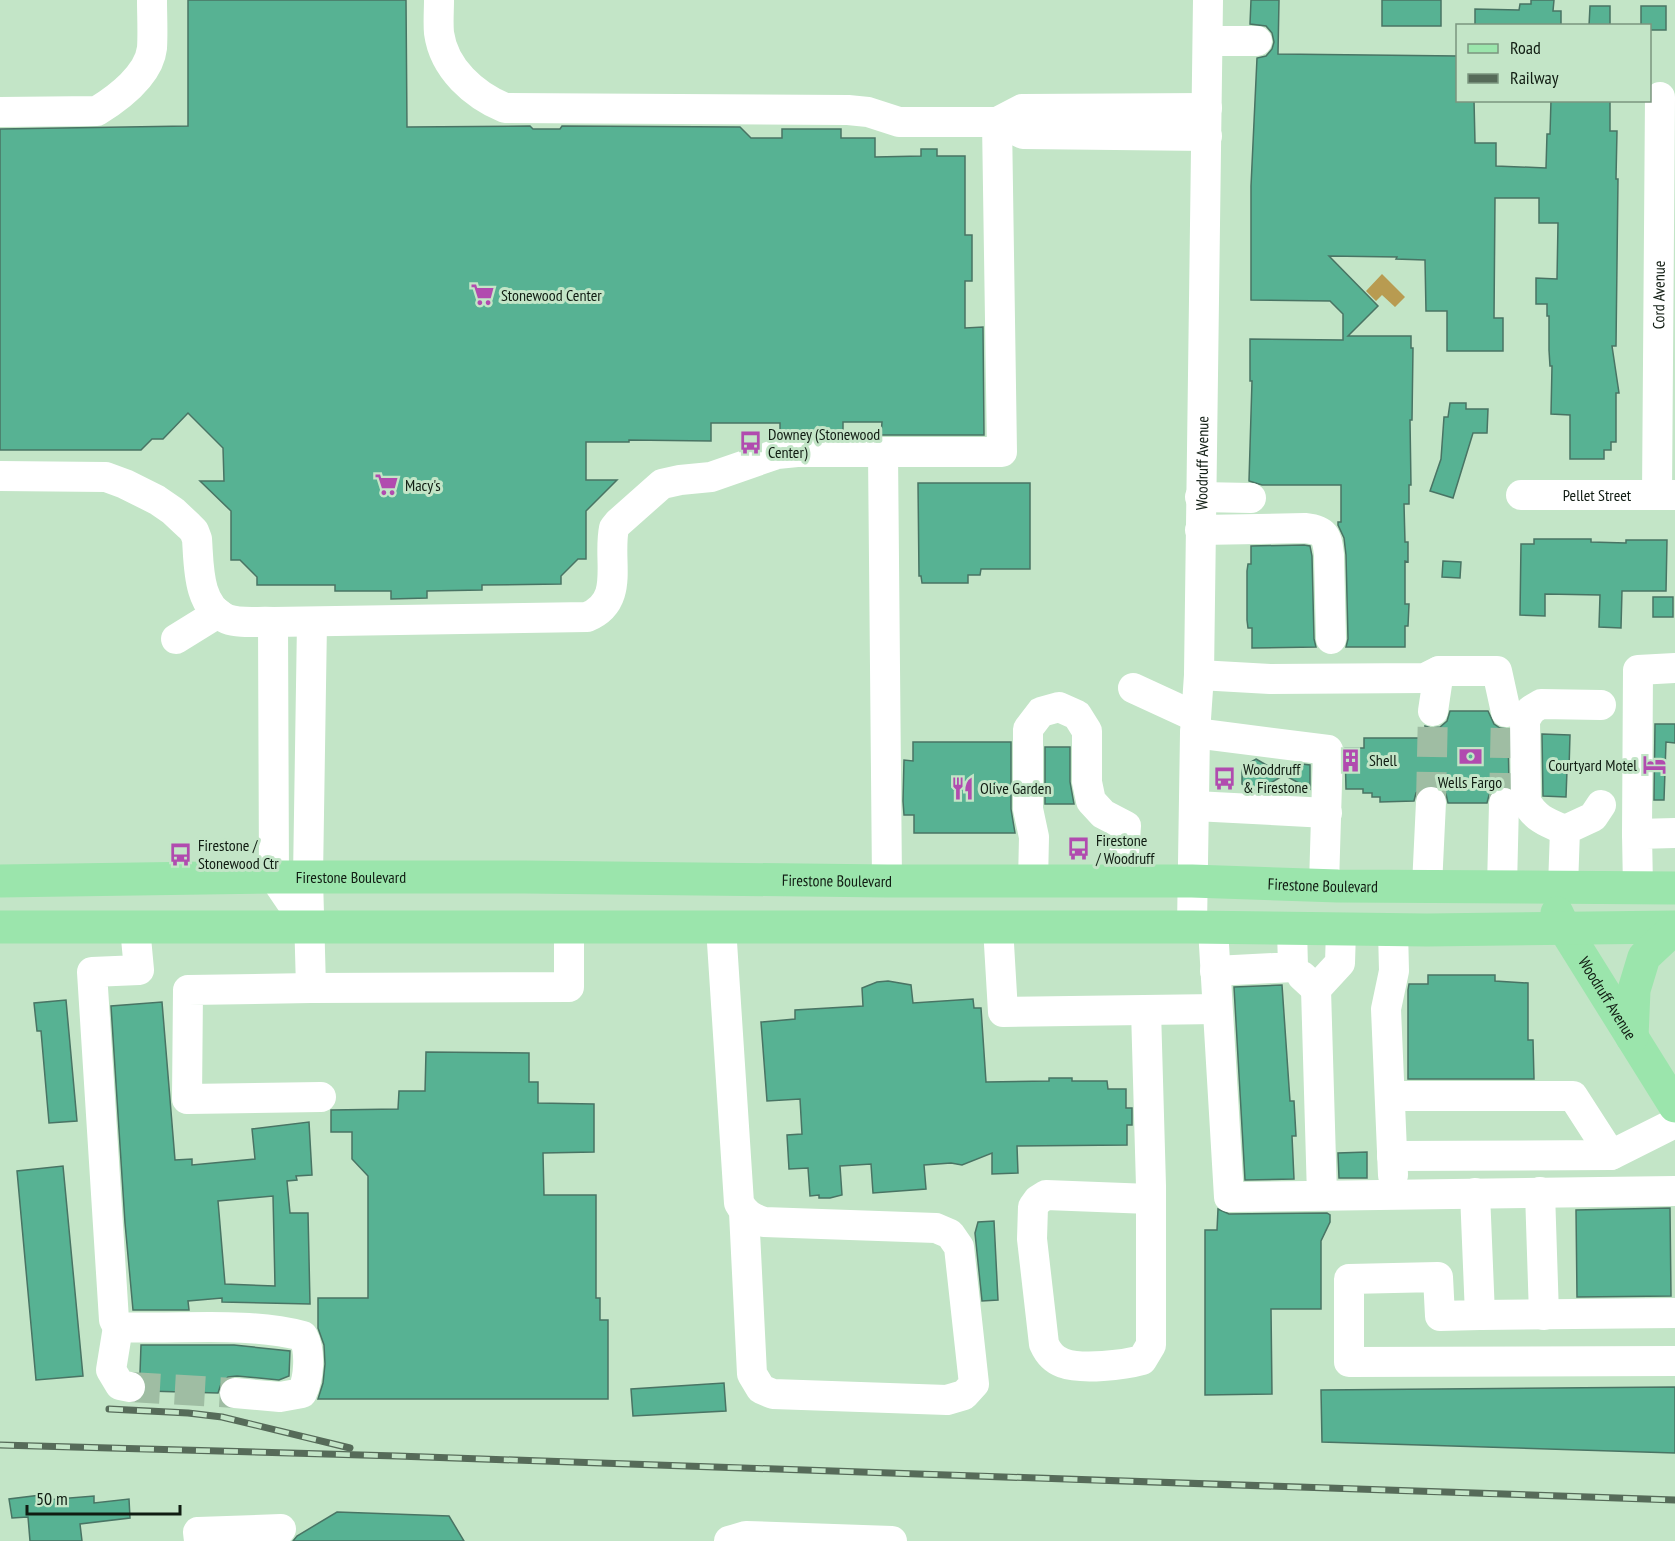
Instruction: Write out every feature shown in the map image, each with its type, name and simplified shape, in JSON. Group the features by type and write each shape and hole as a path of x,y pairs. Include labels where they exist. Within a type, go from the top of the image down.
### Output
{"main road":[{"name":"Firestone Boulevard","path":"0,881 274,877 524,877 1033,882 1192,881 1324,885 1675,888"},
{"name":"Woodruff Avenue","path":"1554,887 1564,928 1675,1106"},
{"path":"0,927 1202,927 1341,930 1675,928"},
{"path":"1632,1037 1634,990 1644,957 1675,928"}],"street":[{"path":"0,112 97,111 109,104 131,84 147,62 152,50 152,0"},
{"path":"439,0 439,33 452,67 475,91 505,108 848,110 868,112 899,122 997,122 1023,134 1207,122"},
{"name":"Woodruff Avenue","path":"1208,0 1199,675 1192,881 1215,971 1229,1197 1322,1195"},
{"path":"1208,41 1257,41"},
{"name":"Cord Avenue","path":"1660,97 1666,495"},
{"path":"0,476 106,477 157,500 173,511 194,531 197,539 202,589 218,613 226,618 273,622 312,622 587,617 605,606 609,596 614,528 662,484 711,477 777,454 1002,452 997,122"},
{"path":"883,452 887,881"},
{"name":"Pellet Street","path":"1521,495 1666,495"},
{"path":"1200,497 1251,498"},
{"path":"1200,530 1305,528 1317,529 1324,534 1328,542 1329,555 1331,639"},
{"path":"176,639 218,613"},
{"path":"273,622 274,877 308,927"},
{"path":"311,988 308,878 312,622"},
{"path":"1638,888 1638,670 1675,668"},
{"path":"1199,675 1270,679 1425,678 1439,671 1497,671 1506,712"},
{"path":"1433,711 1439,671"},
{"path":"1133,688 1196,725 1327,749 1329,752 1324,885"},
{"path":"1601,705 1541,704 1531,710 1525,720 1526,801 1531,811 1542,820 1565,830 1593,817 1601,805"},
{"path":"1033,882 1034,837 1028,809 1028,729 1041,712 1059,707 1077,715 1087,731 1087,782 1092,801 1103,814 1126,826 1122,881"},
{"path":"1427,886 1431,802"},
{"path":"1502,887 1504,803"},
{"path":"1195,806 1327,813"},
{"path":"1554,887 1565,830"},
{"path":"1637,834 1675,833"},
{"path":"321,1097 187,1099 188,990 569,987 569,926"},
{"path":"130,1387 120,1385 111,1370 118,1328 114,1320 92,972 139,970 135,927"},
{"path":"721,927 739,1203 744,1212 764,1222 936,1228 950,1234 959,1247 974,1384 964,1395 947,1400 773,1394 761,1389 752,1374 744,1212"},
{"path":"998,927 1003,1012 1217,1009"},
{"path":"1292,929 1293,968"},
{"path":"1341,930 1340,963 1316,989 1322,1195 1675,1191"},
{"path":"1393,930 1394,971 1386,1009 1394,1194"},
{"path":"1215,971 1293,968 1316,989"},
{"path":"1146,1011 1150,1199 1151,1345 1142,1360 1123,1365 1064,1364 1049,1355 1044,1344 1032,1239 1034,1207 1038,1200 1046,1195 1150,1199"},
{"path":"1390,1096 1573,1096 1611,1155"},
{"path":"1392,1156 1611,1155 1675,1123"},
{"path":"1540,1192 1544,1315"},
{"path":"1475,1193 1479,1315"},
{"path":"1675,1313 1440,1316 1438,1277 1349,1279 1348,1362 1675,1361"},
{"path":"118,1328 195,1326 275,1329 303,1336 307,1343 308,1373 302,1393 280,1397 235,1393"},
{"path":"199,1541 198,1532 280,1529"},
{"path":"729,1541 746,1536 892,1541"}],"shaded area":[{"path":"1382,274 1405,297 1395,307 1382,295 1376,301 1366,291"}],"building":[{"name":"Stonewood Center","path":"188,0 406,0 407,127 530,126 533,129 560,129 562,126 740,127 751,138 782,138 782,129 841,129 841,138 875,138 875,157 921,156 921,149 937,149 937,156 965,156 965,235 972,235 972,281 965,281 965,328 983,327 984,435 881,435 882,422 843,422 843,435 780,435 780,423 711,423 711,441 586,442 586,480 617,480 586,511 586,559 578,559 561,576 561,584 482,585 482,590 427,591 427,598 391,599 391,591 335,591 335,585 257,585 257,577 240,560 231,560 231,511 200,481 224,481 223,448 188,413 163,439 152,439 141,450 0,450 0,129 188,126"},
{"path":"1251,0 1279,0 1278,54 1456,56 1456,102 1474,102 1475,143 1496,143 1496,166 1546,168 1551,102 1610,102 1610,131 1617,131 1616,346 1612,346 1619,393 1616,393 1616,442 1611,442 1611,450 1604,450 1604,459 1570,459 1570,415 1551,414 1552,366 1550,366 1549,350 1549,316 1547,316 1547,304 1536,304 1536,278 1557,279 1558,223 1539,223 1539,198 1495,198 1494,318 1503,318 1503,351 1447,351 1447,311 1426,311 1425,260 1396,259 1397,257 1329,256 1378,306 1348,336 1411,336 1411,348 1413,348 1412,420 1410,420 1411,485 1409,485 1409,504 1404,504 1405,542 1408,542 1408,562 1405,561 1405,604 1409,604 1408,626 1405,626 1405,647 1346,647 1348,639 1346,555 1344,538 1338,525 1338,522 1341,522 1341,485 1262,485 1249,481 1252,381 1250,381 1250,339 1343,340 1343,314 1330,301 1251,300 1251,186 1257,58 1266,56 1274,42 1272,33 1266,26 1250,24"},
{"path":"1382,0 1441,0 1441,26 1382,26"},
{"path":"1531,0 1554,0 1553,11 1561,11 1561,24 1475,24 1475,9 1519,10 1520,4 1531,4"},
{"path":"1590,6 1610,6 1610,24 1589,24"},
{"path":"1641,6 1666,6 1666,30 1651,30 1651,24 1641,24"},
{"path":"1450,403 1466,403 1466,409 1488,409 1487,433 1473,433 1453,498 1430,491 1441,459 1444,417 1448,417"},
{"path":"918,483 1030,483 1030,569 981,569 980,575 968,575 968,583 922,583 921,576 919,576"},
{"path":"1534,539 1591,539 1591,542 1626,543 1626,540 1667,540 1666,591 1622,591 1621,628 1599,627 1600,595 1545,594 1545,616 1520,615 1521,544 1534,544"},
{"path":"1251,546 1310,546 1312,556 1316,647 1252,648 1252,628 1248,628 1247,620 1247,571 1248,564 1251,564"},
{"path":"1443,561 1461,562 1460,578 1442,577"},
{"path":"1653,597 1673,597 1673,617 1653,617"},
{"path":"1450,711 1488,711 1494,724 1508,729 1509,787 1495,788 1489,795 1487,803 1448,803 1446,794 1441,788 1432,785 1423,787 1416,793 1414,801 1380,802 1380,797 1372,797 1372,793 1363,793 1363,789 1346,789 1345,748 1364,748 1364,738 1425,738 1425,726 1440,727 1447,721"},
{"path":"1655,724 1675,724 1675,743 1666,742 1664,800 1654,800"},
{"path":"1542,734 1570,735 1566,797 1543,796"},
{"name":"Olive Garden","path":"913,742 1011,742 1011,809 1015,833 914,833 914,815 904,815 903,801 904,760 913,761"},
{"path":"1045,747 1070,747 1070,782 1074,804 1045,804"},
{"path":"1256,759 1284,775 1257,791 1242,784 1242,767"},
{"path":"1302,764 1310,765 1310,789 1284,775"},
{"path":"1428,975 1495,975 1495,981 1528,983 1528,1040 1533,1040 1534,1079 1408,1079 1409,984 1428,984"},
{"path":"888,981 911,985 913,1003 973,999 974,1008 981,1008 986,1082 1049,1081 1049,1078 1072,1078 1072,1081 1107,1081 1108,1089 1126,1089 1126,1108 1132,1108 1132,1125 1127,1125 1127,1145 1017,1146 1018,1173 992,1174 992,1153 962,1165 951,1163 924,1165 926,1189 873,1193 871,1164 840,1166 842,1195 830,1198 819,1198 819,1195 810,1196 808,1168 789,1169 787,1135 802,1134 800,1099 767,1101 761,1022 795,1019 795,1010 863,1006 862,988 877,982"},
{"path":"1282,985 1290,1101 1294,1101 1296,1136 1292,1136 1294,1179 1245,1180 1234,987"},
{"path":"66,1000 77,1121 49,1123 41,1031 37,1031 34,1003"},
{"path":"162,1002 175,1160 192,1159 192,1165 255,1159 252,1129 309,1122 312,1175 296,1176 297,1180 287,1181 290,1213 308,1213 310,1304 222,1302 222,1298 188,1301 189,1310 133,1310 111,1006","holes":["273,1196 275,1286 225,1284 218,1201"]},
{"path":"426,1052 529,1053 529,1082 538,1082 538,1103 594,1104 594,1152 543,1153 544,1195 596,1195 596,1298 600,1298 600,1320 608,1320 608,1399 318,1399 325,1364 324,1345 318,1328 318,1298 368,1298 368,1176 352,1159 352,1132 331,1132 331,1110 398,1109 399,1091 425,1091"},
{"path":"1367,1152 1367,1178 1339,1178 1338,1153"},
{"path":"63,1166 83,1376 36,1380 17,1171"},
{"path":"1670,1208 1671,1296 1577,1297 1576,1210"},
{"path":"1218,1209 1229,1214 1327,1213 1330,1215 1330,1222 1321,1241 1321,1309 1271,1309 1272,1394 1205,1395 1205,1230 1217,1230"},
{"path":"994,1221 998,1300 982,1301 975,1233 978,1222"},
{"path":"141,1345 234,1345 290,1351 289,1376 279,1380 228,1377 221,1384 218,1393 147,1391 146,1381 140,1373"},
{"path":"724,1383 726,1411 633,1416 631,1389"},
{"path":"1675,1387 1675,1453 1322,1442 1321,1390"},
{"path":"45,1495 45,1500 94,1496 94,1503 129,1499 130,1518 80,1524 82,1541 30,1541 28,1517 12,1518 9,1499"},
{"path":"337,1512 449,1516 464,1541 293,1541 297,1536"}],"tunnel":[{"path":"1431,802 1433,711"},
{"path":"1504,803 1506,712"},
{"path":"130,1387 235,1393"}],"railway":[{"path":"109,1409 222,1417 350,1448"},
{"path":"0,1445 397,1456 1675,1500"}],"place":[{"name":"Stonewood Center","path":"483,295"},
{"name":"Downey (Stonewood Center)","path":"750,443"},
{"name":"Macy's","path":"387,485"},
{"name":"Wells Fargo","path":"1470,757"},
{"name":"Shell","path":"1351,760"},
{"name":"Courtyard Motel","path":"1655,765"},
{"name":"Wooddruff & Firestone","path":"1225,778"},
{"name":"Olive Garden","path":"962,788"},
{"name":"Firestone / Woodruff","path":"1078,849"},
{"name":"Firestone / Stonewood Ctr","path":"180,854"}]}
